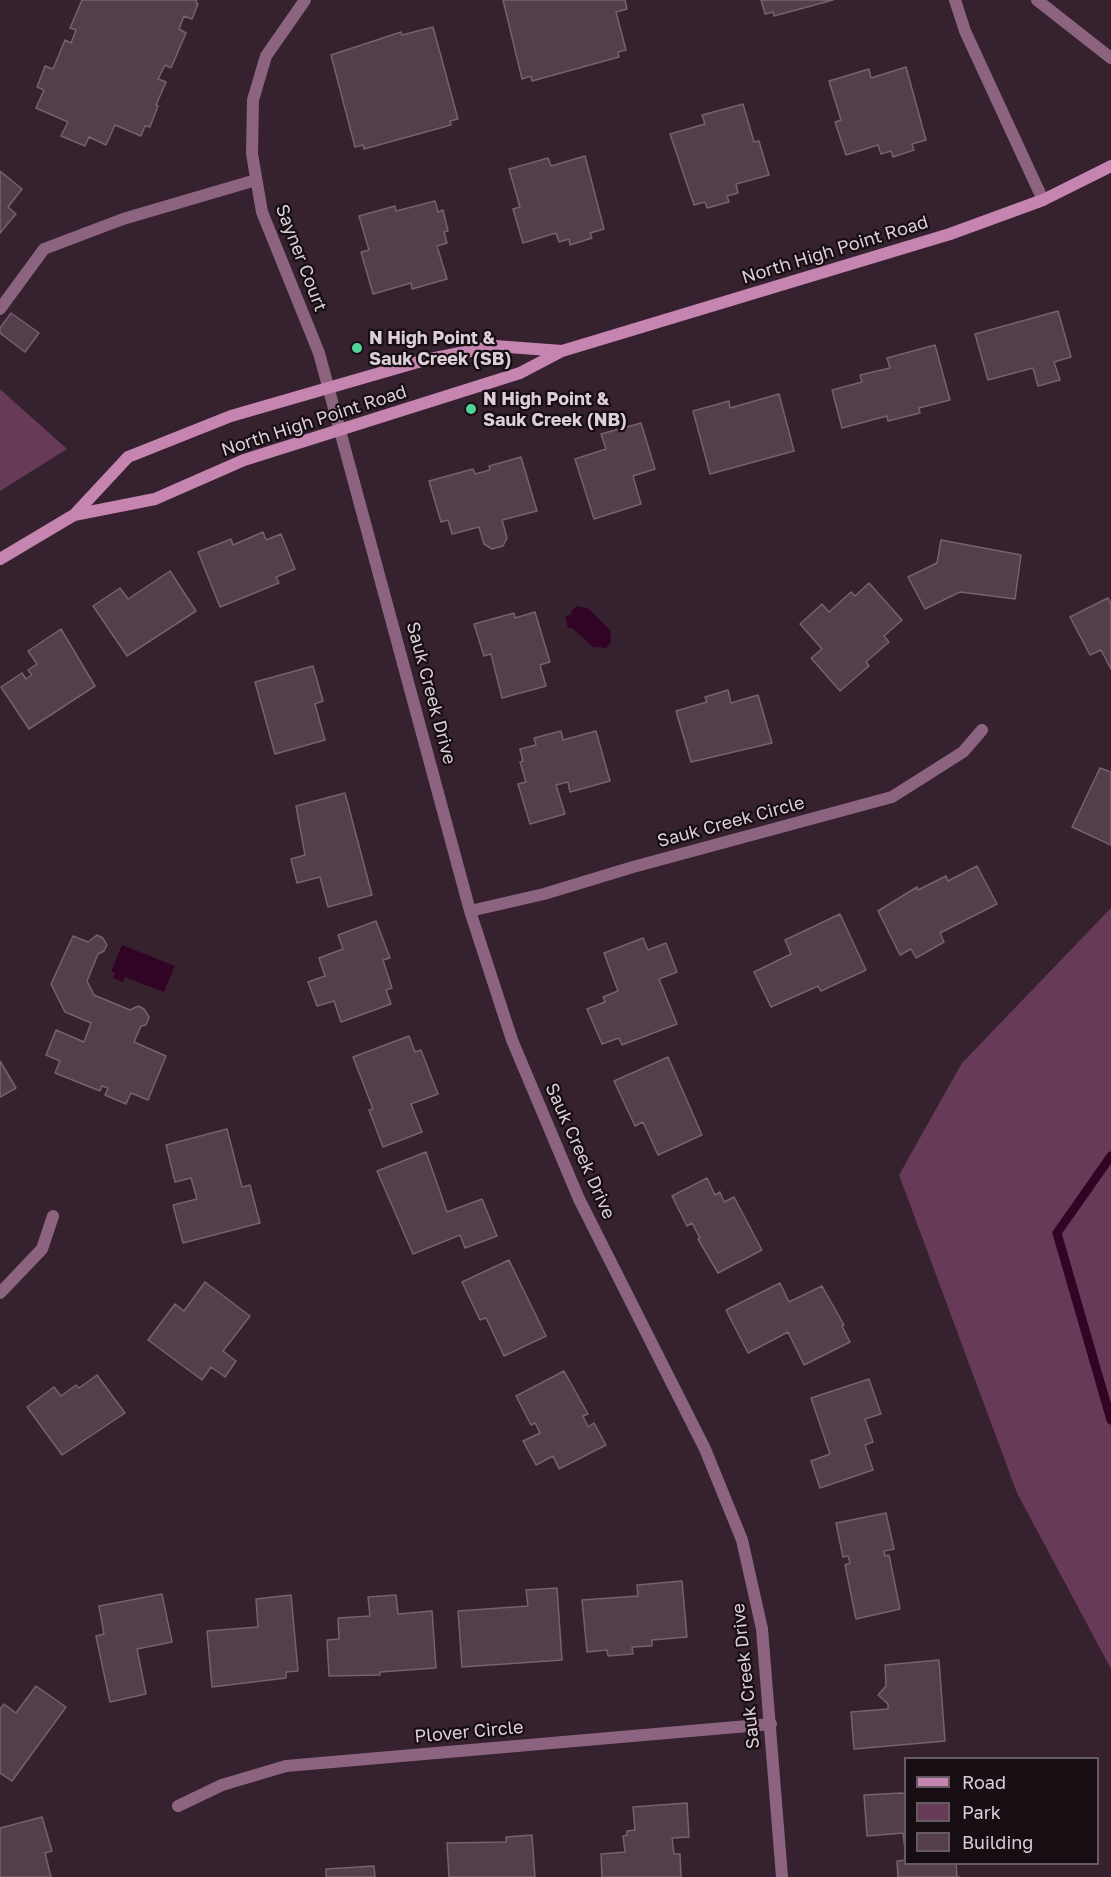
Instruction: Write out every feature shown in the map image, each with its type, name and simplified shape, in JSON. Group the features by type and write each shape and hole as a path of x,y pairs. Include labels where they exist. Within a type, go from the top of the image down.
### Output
{"street":[{"name":"Sayner Court","path":"305,0 266,56 253,100 252,154 262,212 319,353 339,432"},
{"path":"956,0 965,32 1043,200"},
{"path":"1037,0 1105,56 1111,58"},
{"name":"North High Point Road","path":"74,515 154,499 244,460 339,432 520,373 562,351 950,234 1043,200 1111,166"},
{"path":"0,309 44,249 123,219 256,180"},
{"name":"North High Point Road","path":"0,559 74,515 128,457 231,416 327,386 425,360 495,345 562,351"},
{"name":"Sauk Creek Drive","path":"339,432 358,491 470,911 512,1040 579,1199 705,1449 742,1540 762,1629 782,1877"},
{"name":"Sauk Creek Circle","path":"470,911 544,894 633,867 892,797 963,752 982,730"},
{"path":"0,1293 42,1249 53,1216"},
{"name":"Plover Circle","path":"178,1806 222,1785 286,1766 771,1724"}],"green space":[{"path":"0,389 67,449 0,491"},
{"path":"1111,908 1111,1669 1017,1493 899,1175 962,1063"}],"shaded area":[{"path":"578,606 589,609 610,630 611,642 606,648 593,647 572,628 568,628 565,616 570,615"},
{"path":"122,945 175,966 164,992 125,977 123,982 113,978 115,973 111,971"}],"building":[{"path":"82,0 197,0 198,4 192,19 184,16 179,29 186,33 171,68 165,65 158,79 166,82 150,127 145,126 141,136 115,125 106,145 89,137 85,146 61,136 68,122 36,108 44,90 37,87 45,66 53,69 65,40 71,43 76,30 70,28"},
{"path":"503,0 625,0 627,9 616,12 626,50 618,52 619,57 532,81 531,76 522,79"},
{"path":"761,0 833,0 774,16 773,12 765,14"},
{"path":"433,27 458,119 450,121 451,125 364,149 363,145 355,147 331,55 401,32 402,35"},
{"path":"906,67 926,140 912,144 914,150 893,157 891,151 881,154 878,145 846,155 835,122 841,120 829,81 869,69 871,78"},
{"path":"743,104 754,142 759,141 769,175 736,184 738,193 727,196 729,202 707,208 705,202 694,205 670,134 705,124 702,115"},
{"path":"585,156 604,229 590,233 592,238 570,245 569,239 559,242 556,233 523,243 513,209 520,207 509,169 548,158 551,166"},
{"path":"0,171 22,189 8,207 16,214 0,233"},
{"path":"435,201 438,212 443,210 448,231 444,232 447,243 437,246 447,279 412,289 411,283 373,294 361,252 369,250 359,216 395,206 396,211"},
{"path":"1058,311 1071,357 1054,362 1060,380 1038,386 1033,368 988,380 975,334"},
{"path":"11,313 39,333 25,352 0,333 0,328"},
{"path":"935,345 950,400 919,408 920,413 888,421 887,416 842,428 832,390 862,382 860,375 890,368 887,358"},
{"path":"779,394 794,451 710,474 693,411 729,401 730,408"},
{"path":"641,423 655,469 633,476 641,504 594,519 575,459 606,449 601,434"},
{"path":"521,457 537,511 502,520 507,538 503,546 492,549 484,544 479,527 452,534 448,520 441,522 429,481 473,469 475,474 490,470 489,466"},
{"path":"263,532 266,540 281,534 295,569 276,577 279,583 220,607 198,552 231,539 233,545"},
{"path":"941,540 1021,555 1015,599 960,592 925,609 908,577 937,563"},
{"path":"170,571 196,611 127,656 93,606 120,588 128,599"},
{"path":"869,583 902,620 884,636 889,642 866,662 869,666 840,691 811,658 822,649 800,624 822,604 829,612 851,592 855,596"},
{"path":"1108,598 1111,604 1111,669 1101,650 1090,655 1070,617"},
{"path":"535,612 550,662 540,665 546,686 502,698 491,654 484,656 474,624 514,613 515,618"},
{"path":"61,629 95,686 29,729 1,687 22,673 26,679 32,675 28,670 37,664 28,651"},
{"path":"313,666 323,701 315,704 325,740 275,754 255,682"},
{"path":"728,690 731,703 758,695 772,743 691,762 676,711 707,702 705,697"},
{"path":"561,731 563,740 596,731 610,781 570,792 568,782 556,785 565,814 530,824 518,784 526,782 520,762 523,761 520,749 536,745 534,738"},
{"path":"1100,768 1111,772 1111,845 1072,827"},
{"path":"345,793 372,895 328,907 320,877 297,883 291,859 305,855 296,806"},
{"path":"977,866 997,904 940,933 944,942 916,958 911,949 900,955 878,911 917,887 918,890 946,876 948,881"},
{"path":"840,914 866,970 821,991 818,986 771,1007 754,972 791,954 785,940"},
{"path":"376,921 390,958 383,960 392,988 386,990 391,1004 341,1022 334,1001 317,1006 308,982 325,976 319,958 343,949 338,935"},
{"path":"97,935 103,938 107,945 104,951 98,954 87,981 94,995 130,1010 138,1006 144,1009 149,1017 146,1025 141,1026 134,1042 166,1056 148,1100 131,1093 126,1104 105,1095 108,1088 102,1086 100,1091 55,1073 60,1061 46,1055 56,1030 84,1042 91,1023 65,1012 51,984 73,936 88,942"},
{"path":"643,938 648,950 666,943 677,972 659,979 677,1024 622,1045 619,1038 602,1044 587,1009 605,1002 603,997 618,991 604,953"},
{"path":"409,1036 415,1052 421,1050 438,1094 411,1104 422,1132 383,1147 369,1110 373,1109 353,1057"},
{"path":"668,1057 702,1135 658,1155 643,1122 635,1126 614,1081"},
{"path":"0,1061 16,1088 0,1097"},
{"path":"227,1129 242,1187 250,1185 260,1223 183,1243 173,1205 197,1199 191,1178 175,1182 166,1145"},
{"path":"426,1152 447,1212 482,1199 497,1236 465,1248 460,1235 413,1254 377,1171"},
{"path":"707,1178 715,1195 720,1192 724,1202 734,1197 762,1250 718,1273 698,1239 700,1238 692,1223 687,1226 672,1196"},
{"path":"509,1260 546,1336 504,1356 486,1318 480,1320 462,1282"},
{"path":"205,1282 250,1316 223,1351 236,1361 225,1377 211,1367 202,1380 148,1340 175,1304 184,1311"},
{"path":"780,1283 789,1302 822,1286 844,1325 842,1326 850,1342 804,1365 788,1332 748,1353 726,1310"},
{"path":"564,1371 588,1414 583,1416 588,1427 594,1423 606,1445 559,1469 553,1456 536,1465 523,1441 540,1433 535,1423 531,1425 516,1396"},
{"path":"97,1375 125,1413 62,1455 27,1407 54,1387 61,1396 76,1385 79,1388"},
{"path":"869,1379 881,1414 865,1419 873,1442 865,1445 873,1470 820,1488 811,1461 830,1454 811,1398"},
{"path":"886,1513 894,1549 884,1551 885,1556 889,1555 900,1609 856,1619 845,1565 850,1563 848,1556 843,1557 836,1523"},
{"path":"682,1581 687,1637 652,1640 652,1646 632,1647 633,1654 608,1656 607,1650 587,1652 582,1600 638,1596 637,1585"},
{"path":"557,1588 562,1660 462,1667 458,1611 528,1606 526,1590"},
{"path":"162,1594 172,1642 137,1649 146,1694 110,1702 96,1636 104,1634 99,1606"},
{"path":"291,1595 298,1671 286,1672 286,1678 212,1687 207,1631 258,1627 256,1599"},
{"path":"396,1595 398,1614 432,1611 436,1668 380,1672 380,1675 329,1676 327,1640 339,1639 338,1618 370,1616 368,1597"},
{"path":"939,1660 945,1741 854,1749 851,1712 888,1709 888,1704 878,1695 886,1686 885,1665"},
{"path":"36,1686 66,1707 12,1781 0,1773 0,1709 4,1704 16,1713"},
{"path":"904,1794 904,1841 903,1833 867,1836 864,1795"},
{"path":"687,1803 689,1837 672,1838 674,1854 680,1854 681,1877 602,1877 601,1854 625,1852 623,1836 627,1835 627,1831 635,1830 633,1807"},
{"path":"42,1817 52,1851 45,1853 51,1877 0,1877 0,1828"},
{"path":"532,1835 535,1877 449,1877 447,1843 506,1842 506,1837"},
{"path":"904,1860 904,1865 956,1865 957,1877 898,1877 897,1861"},
{"path":"374,1866 375,1877 326,1877 326,1869"}],"waterway":[{"path":"1111,1156 1057,1233 1111,1420"}],"place":[{"name":"N High Point & Sauk Creek (SB)","path":"357,348"},
{"name":"N High Point & Sauk Creek (NB)","path":"471,409"}]}
